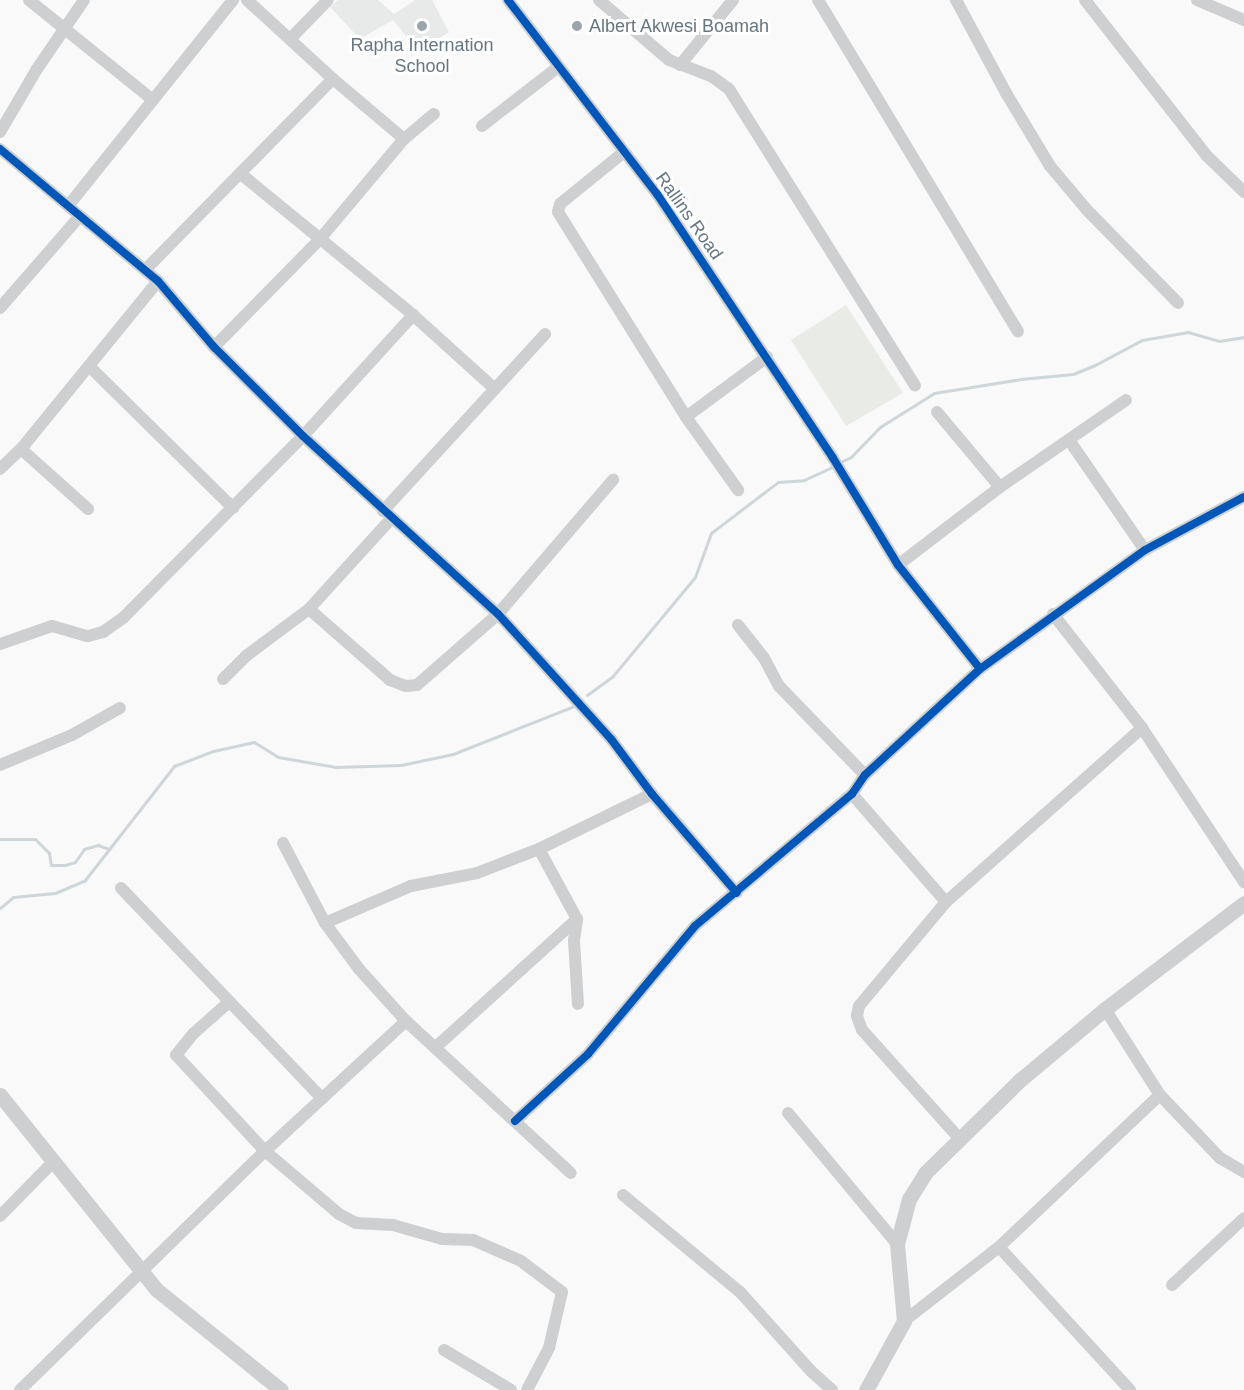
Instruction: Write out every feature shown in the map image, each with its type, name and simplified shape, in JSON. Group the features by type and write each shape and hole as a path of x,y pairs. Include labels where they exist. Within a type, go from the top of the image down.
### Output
{"street":[{"path":"29,0 153,100"},
{"path":"0,132 63,28 84,0"},
{"path":"68,206 233,0"},
{"path":"247,0 333,79 404,139"},
{"path":"290,39 328,0"},
{"name":"Rallins Road","path":"508,0 657,194 833,458 898,565 980,669"},
{"path":"599,0 669,60 711,76 729,89 915,386"},
{"path":"680,65 733,0"},
{"path":"818,0 1018,331"},
{"path":"956,0 1006,93 1050,166 1087,210 1178,303"},
{"path":"1085,0 1207,156 1244,192"},
{"path":"1197,0 1244,20"},
{"path":"482,126 558,67"},
{"path":"145,270 333,79"},
{"path":"214,346 320,239 404,139 434,114"},
{"path":"0,149 158,281 214,346 303,436 498,614 611,739 652,795 737,893"},
{"path":"624,152 560,204 558,212 686,417 738,490"},
{"path":"241,174 413,315 495,389"},
{"path":"0,308 80,216"},
{"path":"0,469 21,449 90,367 158,281"},
{"path":"0,644 52,626 88,636 104,632 123,618 303,436 413,315"},
{"path":"223,679 246,656 309,609 495,389 545,334"},
{"path":"686,417 767,357"},
{"path":"90,367 233,508"},
{"path":"898,565 1000,487 1126,400"},
{"path":"937,412 1000,487"},
{"path":"1069,440 1144,550"},
{"path":"21,449 88,509"},
{"path":"309,609 390,680 406,686 417,685 431,676 498,614 613,480"},
{"path":"515,1121 588,1054 695,926 852,794 865,775 980,669 1144,550 1244,497"},
{"path":"1053,614 1142,728 1244,882"},
{"path":"738,625 764,658 779,686 865,775"},
{"path":"0,765 72,735 120,708"},
{"path":"958,1138 862,1030 857,1016 864,1000 946,902 1142,728"},
{"path":"852,794 946,902"},
{"path":"325,923 411,886 477,873 539,849 652,795"},
{"path":"283,843 325,923 359,969 406,1021 437,1046 571,1173"},
{"path":"539,849 577,919 574,941 578,1004"},
{"path":"121,888 322,1098"},
{"path":"904,1321 897,1244 909,1198 925,1173 958,1138 1020,1080 1105,1009 1244,903"},
{"path":"437,1046 577,919"},
{"path":"229,1002 193,1034 176,1055 265,1151 339,1214 356,1223 393,1226 442,1239 473,1240 521,1261 560,1290 563,1296 549,1348 527,1390"},
{"path":"1105,1009 1160,1095 1220,1158 1244,1172"},
{"path":"20,1390 265,1151 406,1021"},
{"path":"0,1095 157,1290 209,1335 281,1390"},
{"path":"866,1390 904,1321 999,1247 1160,1095"},
{"path":"788,1113 897,1244"},
{"path":"0,1216 53,1162"},
{"path":"623,1195 741,1293 812,1372 832,1390"},
{"path":"1172,1285 1244,1218"},
{"path":"999,1247 1130,1390"},
{"path":"444,1350 511,1390"}],"shaded area":[{"name":"Rapha Internation School","path":"338,0 378,0 394,14 415,0 432,0 449,32 411,56 410,41 393,20 360,39 330,7"},
{"path":"846,305 903,393 846,426 791,340"}],"waterway":[{"path":"840,462 851,457 880,427 934,393 1021,379 1073,374 1142,340 1188,332 1219,341 1244,337"},
{"path":"587,695 612,677 695,577 711,533 778,482 804,480 834,466"},
{"path":"0,908 13,897 55,893 85,880 174,766 213,751 254,742 278,757 336,767 401,765 453,754 572,707"},
{"path":"0,839 35,839 49,853 51,865 75,862 84,849 98,845 109,849"}],"cycle path":[{"path":"508,0 657,194 833,458 898,565 980,669"},
{"path":"0,149 158,281 214,347 303,436 498,614 611,739 652,794 737,893"},
{"path":"515,1121 588,1054 695,926 852,794 865,775 980,669 1145,550 1244,497"}],"place":[{"name":"Rapha Internation School","path":"422,26"},
{"name":"Albert Akwesi Boamah","path":"577,26"}]}
